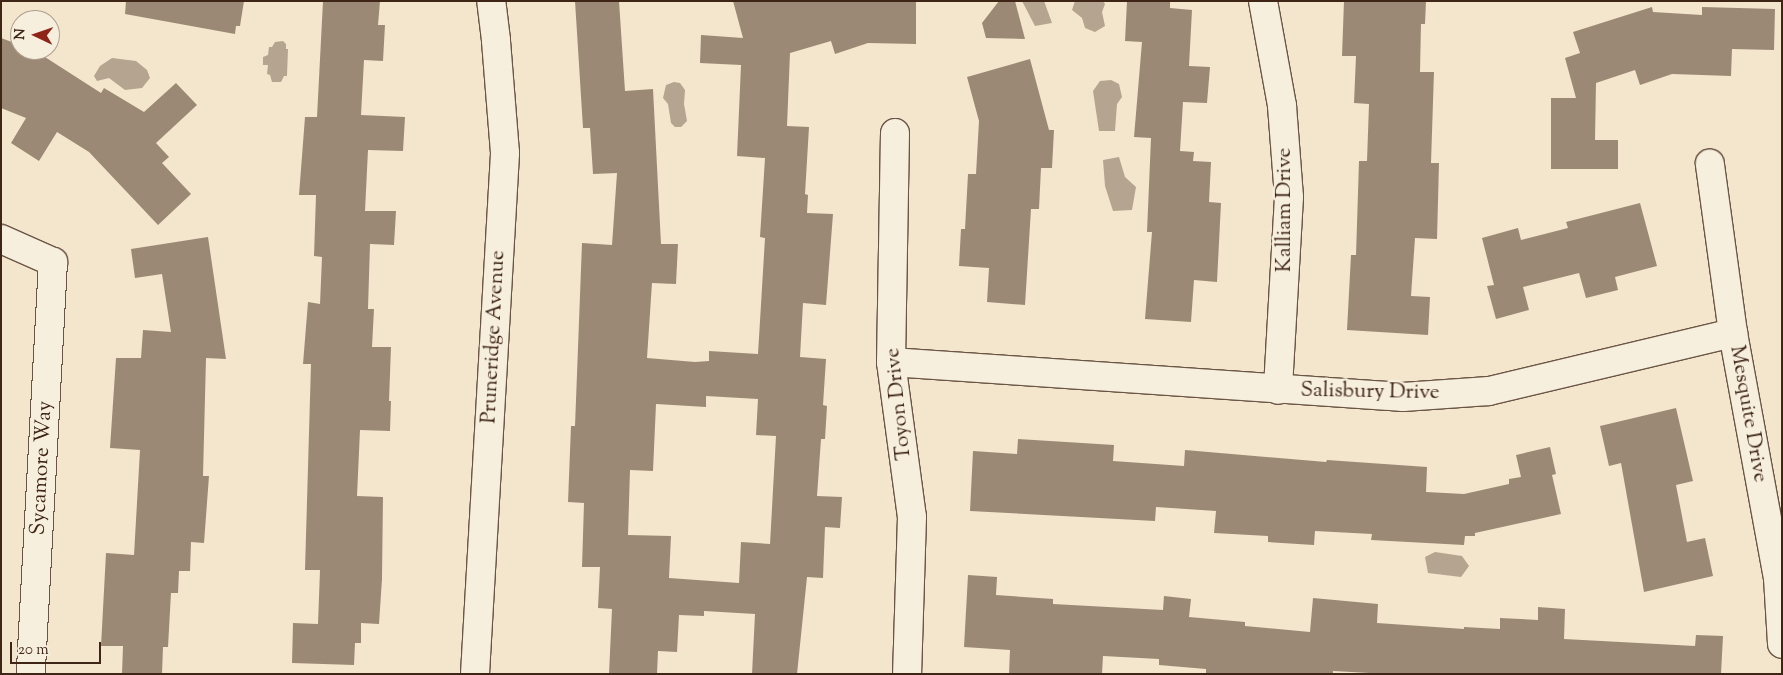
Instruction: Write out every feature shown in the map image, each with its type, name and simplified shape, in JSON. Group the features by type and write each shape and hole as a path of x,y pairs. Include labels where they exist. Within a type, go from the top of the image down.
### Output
{"street":[{"name":"Pruneridge Avenue","path":"475,674 505,154 491,1"},
{"name":"Kalliam Drive","path":"1263,1 1282,106 1289,198 1278,390"},
{"name":"Toyon Drive","path":"895,133 891,362 912,517 908,674"},
{"path":"1710,164 1733,332"},
{"name":"Sycamore Way","path":"1,239 53,262 32,674"},
{"name":"Salisbury Drive","path":"891,362 1278,390 1403,397 1489,391 1733,332"},
{"name":"Mesquite Drive","path":"1733,332 1778,578 1782,644"}],"shaded area":[{"path":"1022,1 1044,1 1052,23 1035,26"},
{"path":"1075,1 1103,1 1105,4 1102,12 1105,26 1095,32 1085,28 1082,18 1072,10"},
{"path":"283,41 286,44 286,49 288,49 287,76 284,76 281,82 272,82 270,75 267,74 268,65 263,65 263,57 268,55 269,47 272,47 275,42"},
{"path":"112,58 136,61 147,70 150,78 142,88 125,90 109,78 97,81 94,76 100,66"},
{"path":"1111,80 1119,84 1122,97 1117,104 1115,131 1099,131 1093,91 1100,81"},
{"path":"674,82 680,83 685,90 684,104 687,121 681,127 675,127 671,123 668,104 663,98 666,85"},
{"path":"1119,157 1125,177 1136,187 1132,210 1113,211 1105,186 1103,160"},
{"path":"1435,552 1462,556 1469,566 1461,577 1428,573 1425,557"}],"building":[{"path":"126,1 244,1 240,26 236,26 235,34 125,14"},
{"path":"323,1 380,1 378,25 385,25 383,61 364,60 361,115 405,117 403,151 368,150 365,211 396,211 394,245 370,244 368,309 374,309 372,347 391,347 389,401 391,401 390,431 360,430 357,496 383,497 382,579 379,624 361,623 361,643 355,643 354,665 292,663 293,623 318,624 320,570 305,570 311,364 303,364 308,302 320,304 322,257 314,256 316,195 299,195 305,117 317,117"},
{"path":"575,1 619,1 625,91 653,89 661,244 678,244 676,284 652,283 647,358 695,362 709,361 709,351 758,354 765,238 760,237 765,158 737,156 741,65 700,63 701,35 743,38 733,1 916,1 916,44 868,43 835,54 831,41 790,53 787,126 809,127 805,194 808,195 807,213 833,214 826,305 803,303 800,357 826,359 823,405 827,406 825,439 821,439 817,496 842,497 840,528 825,527 823,578 807,577 797,674 752,674 755,614 704,611 704,616 679,615 677,652 658,651 657,674 609,674 612,609 598,608 600,567 582,567 584,503 568,502 571,426 575,426 582,243 612,245 617,173 593,174 590,128 583,128","holes":["706,396 758,399 756,435 776,436 770,544 741,542 739,583 669,578 671,536 628,535 630,470 653,471 656,404 706,407"]},
{"path":"999,1 1015,1 1025,39 986,38 982,23"},
{"path":"1127,1 1170,1 1170,8 1192,10 1189,66 1210,67 1207,103 1183,102 1180,151 1194,152 1193,161 1211,162 1209,202 1221,203 1217,282 1194,280 1191,322 1145,319 1152,232 1147,232 1151,138 1134,137 1142,42 1125,41"},
{"path":"1344,1 1426,1 1425,24 1421,24 1420,72 1434,72 1431,163 1439,163 1437,239 1415,238 1411,296 1430,297 1428,335 1347,330 1351,255 1356,255 1359,161 1367,161 1369,104 1354,103 1356,56 1342,56"},
{"path":"1652,7 1653,12 1702,15 1702,7 1775,9 1774,50 1732,49 1731,76 1672,74 1640,85 1635,70 1596,83 1595,140 1618,140 1618,169 1551,169 1551,98 1576,98 1565,58 1580,53 1573,32"},
{"path":"1,38 10,41 10,60 50,60 101,93 104,88 144,112 176,83 197,105 156,143 169,157 162,163 191,194 158,225 89,152 57,132 39,161 11,143 26,118 1,108"},
{"path":"1030,59 1049,130 1054,130 1052,168 1041,168 1039,209 1031,209 1025,305 987,302 989,268 959,266 961,229 965,229 968,174 976,174 979,121 967,77"},
{"path":"1640,203 1657,266 1615,277 1618,290 1586,298 1579,273 1523,287 1529,310 1496,319 1487,286 1494,285 1482,238 1518,228 1521,240 1568,228 1566,222"},
{"path":"208,237 226,359 206,358 203,476 209,476 204,543 191,542 190,571 179,571 178,593 171,593 168,647 163,647 162,674 122,674 123,646 101,646 106,553 134,555 140,450 110,448 116,358 141,358 143,330 171,332 162,274 135,278 131,249"},
{"path":"1676,408 1693,481 1676,485 1687,542 1705,538 1713,576 1644,592 1621,463 1609,466 1600,426"},
{"path":"1018,439 1114,445 1113,461 1184,466 1185,450 1326,462 1327,460 1427,467 1426,492 1464,494 1509,484 1509,479 1521,477 1516,455 1550,447 1556,474 1552,475 1561,514 1475,533 1475,536 1465,536 1464,545 1371,540 1372,534 1315,531 1314,545 1268,542 1268,536 1214,533 1216,511 1156,507 1155,521 970,511 973,451 1017,454"},
{"path":"968,575 997,577 996,595 1053,599 1053,604 1163,610 1164,596 1191,599 1189,617 1245,622 1245,626 1310,632 1313,598 1378,604 1377,623 1464,629 1464,627 1500,629 1500,618 1538,620 1538,607 1565,609 1564,639 1695,646 1696,635 1723,636 1721,674 1388,674 1333,671 1333,674 1206,674 1206,669 1159,665 1159,659 1103,656 1102,674 1009,674 1010,650 964,647"}]}
